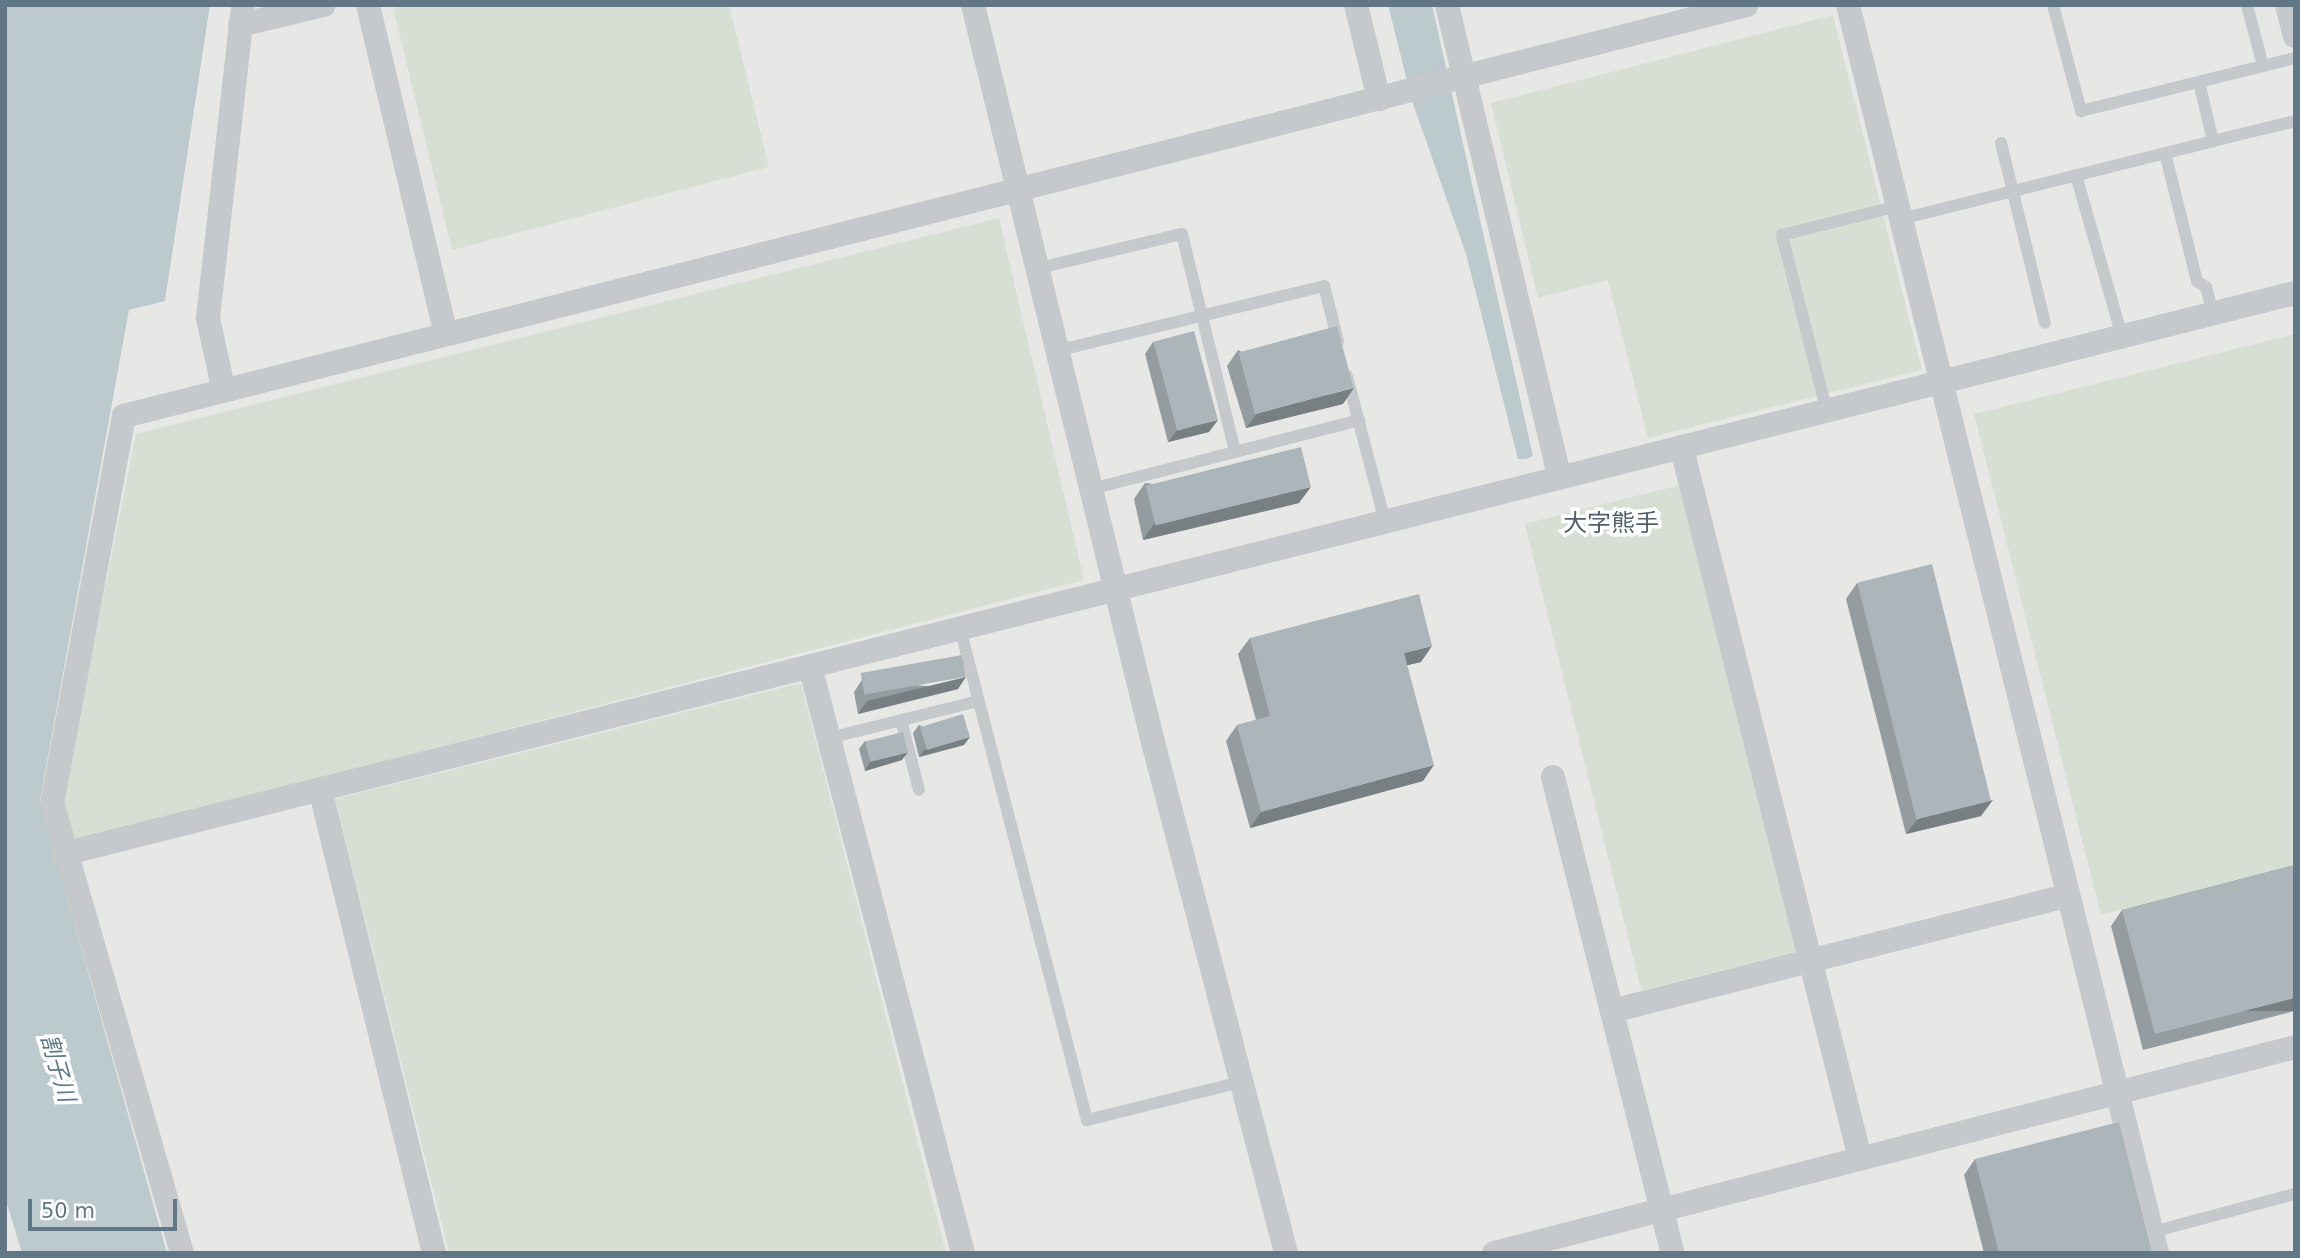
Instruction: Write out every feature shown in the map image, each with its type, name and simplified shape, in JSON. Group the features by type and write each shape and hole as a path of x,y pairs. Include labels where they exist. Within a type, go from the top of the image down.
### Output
{"street":[{"path":"223,387 208,318 241,15 324,5"},
{"path":"369,5 445,331"},
{"path":"973,5 1286,1253"},
{"path":"1356,5 1380,99"},
{"path":"1447,5 1560,478"},
{"path":"182,1253 63,854 52,804 124,415 223,387 1020,190 1747,5"},
{"path":"1848,5 2154,1243"},
{"path":"2287,5 2295,36"},
{"path":"63,854 2295,293"},
{"path":"1682,449 1860,1158"},
{"path":"810,666 963,1253"},
{"path":"1553,777 1673,1253"},
{"path":"320,789 434,1253"},
{"path":"1612,1011 2068,896"},
{"path":"1494,1253 2295,1048"}],"lane":[{"path":"2053,5 2081,111 2295,58"},
{"path":"2248,5 2263,66"},
{"path":"2199,82 2213,141"},
{"path":"1827,412 1782,235 2013,191 2295,121"},
{"path":"2001,143 2045,323"},
{"path":"2165,153 2197,282 2206,287 2213,314"},
{"path":"2076,175 2122,337"},
{"path":"1039,268 1182,234 1235,452"},
{"path":"1060,349 1324,286 1341,353"},
{"path":"1345,366 1385,523"},
{"path":"1095,488 1359,420"},
{"path":"960,628 1087,1120 1241,1082"},
{"path":"829,738 979,701"},
{"path":"901,720 919,790"},
{"path":"2154,1243 2295,1194"}],"shaded area":[{"path":"210,5 2295,5 2295,1253 167,1253 40,801 129,310 165,300"},
{"path":"405,5 729,5 769,167 452,250 393,8"},
{"path":"1833,15 1922,370 1648,438 1608,280 1538,298 1491,103"},
{"path":"999,218 1084,580 71,842 62,801 136,434"},
{"path":"2295,334 2295,867 2101,915 1974,414"},
{"path":"1684,484 1800,951 1641,990 1525,524"},
{"path":"801,683 946,1253 449,1253 335,799"},
{"path":"5,1198 22,1253 5,1253"}],"water":[{"name":"割子川","path":"5,5 210,5 165,301 129,310 40,801 167,1253 22,1253 5,1198"},
{"path":"1388,5 1432,5 1533,456 1526,459 1518,459 1466,254 1412,101"}],"building":[{"path":"1337,326 1354,388 1255,414 1238,352"},
{"path":"1194,331 1218,420 1177,431 1153,342"},
{"path":"1301,447 1311,487 1156,525 1146,486"},
{"path":"1932,564 1991,801 1916,819 1857,583"},
{"path":"1419,594 1432,646 1404,653 1434,765 1261,812 1237,725 1270,716 1250,638"},
{"path":"962,655 966,677 864,695 861,673"},
{"path":"963,714 970,737 927,750 920,727"},
{"path":"903,732 908,752 870,762 865,741"},
{"path":"2295,865 2295,998 2155,1034 2122,910"},
{"path":"2119,1122 2152,1253 1999,1253 1975,1159"}],"district":[{"name":"大字熊手","path":"1611,524"}]}
